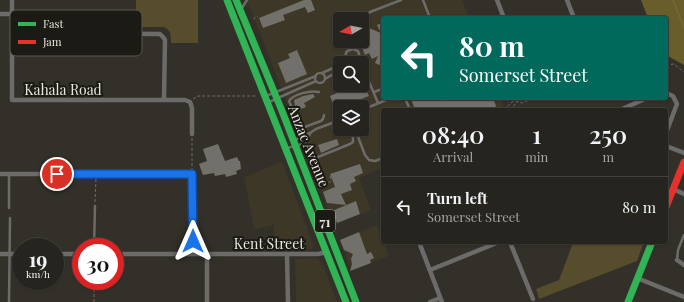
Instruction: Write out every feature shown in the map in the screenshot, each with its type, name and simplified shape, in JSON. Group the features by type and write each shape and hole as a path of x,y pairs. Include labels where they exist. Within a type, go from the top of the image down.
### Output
{"main road":[{"name":"Anzac Avenue","path":"227,0 264,99 286,148 346,302"},
{"name":"Anzac Avenue","path":"236,0 295,144 356,302"},
{"path":"668,202 684,162"},
{"path":"628,302 651,244"}],"street":[{"path":"497,0 503,16"},
{"path":"567,0 573,16"},
{"path":"142,34 160,34 165,40 164,99"},
{"name":"Kahala Road","path":"12,56 12,100 164,99 185,100 190,102"},
{"path":"668,94 673,96 677,104 668,128"},
{"path":"624,108 642,100"},
{"path":"190,102 192,108 192,134"},
{"path":"668,147 684,154"},
{"path":"0,174 192,174 193,254"},
{"path":"673,189 684,194"},
{"path":"420,244 441,300 430,302"},
{"path":"430,270 494,244"},
{"path":"511,244 533,299"},
{"name":"Kent Street","path":"124,254 318,254 327,252"},
{"path":"0,254 9,254"},
{"path":"207,254 207,302"},
{"path":"287,254 288,302"},
{"path":"677,260 684,265"},
{"path":"637,278 684,297"}],"lane":[{"path":"241,11 247,0"},
{"path":"369,13 402,0"},
{"path":"423,0 429,16"},
{"path":"346,56 347,51 354,49 359,53 360,56"},
{"path":"264,99 275,96 318,74 322,74 333,68"},
{"path":"322,74 325,79"},
{"path":"264,99 316,81 322,83 325,79 333,74"},
{"path":"316,76 316,81"},
{"path":"369,80 378,103"},
{"path":"374,92 381,89"},
{"path":"320,92 309,91 292,98 289,101 299,125 302,128 322,120 324,115"},
{"path":"369,107 386,100"},
{"path":"286,148 295,144 316,129 333,123"},
{"path":"286,148 295,144 302,145 310,133"},
{"path":"318,157 350,144 353,142 352,136"},
{"path":"358,136 369,160 375,161 381,159"},
{"path":"9,174 9,208"},
{"path":"94,238 95,206"},
{"path":"9,302 10,218"},
{"path":"677,260 678,250 684,235"}],"path":[{"path":"250,20 258,16"},
{"path":"668,65 674,64 684,72"},
{"path":"190,102 198,96 264,99"},
{"path":"443,100 446,108"},
{"path":"506,108 512,102 515,101 524,103 529,100"},
{"path":"512,108 519,102"},
{"path":"192,134 192,174"},
{"path":"303,152 313,149"},
{"path":"319,187 331,181 330,176"},
{"path":"95,206 96,178"},
{"path":"94,290 94,302"}],"shaded area":[{"path":"136,0 198,0 198,43 171,43 171,36 166,28 142,27 142,10 136,10"},
{"path":"247,0 462,0 468,16 381,16 381,100 501,100 504,108 381,108 381,169 359,178 371,210 334,225"},
{"path":"641,0 684,0 684,65 668,56 668,16 647,16"},
{"path":"282,162 314,246 312,249 274,249 274,225 254,229 244,177"},
{"path":"377,225 381,235 381,244 384,244 389,256 351,270 340,240"},
{"path":"573,244 643,244 637,261 539,299 536,289 559,280"},
{"path":"315,258 322,262 337,302 296,302 295,259"}],"building":[{"path":"304,0 311,0 315,10 308,13 305,7 283,15 285,20 263,28 259,18"},
{"path":"381,23 381,33 377,25"},
{"path":"369,28 381,33 381,66 375,63 378,56 372,59 369,53 365,55 362,48 369,48"},
{"path":"297,50 307,74 286,83 278,63 290,58 288,54"},
{"path":"339,92 367,92 369,96 359,100 333,100 333,104 330,96"},
{"path":"313,94 315,97 304,103 306,107 298,110 297,105 295,106 294,100"},
{"path":"412,100 494,100 496,106 495,108 414,108"},
{"path":"337,139 339,145 321,153 318,145"},
{"path":"218,144 225,161 237,157 240,161 241,169 236,171 237,174 226,177 225,174 215,176 214,173 203,175 199,164 207,161 203,149"},
{"path":"360,164 363,173 354,177 356,181 350,184 352,190 341,194 346,205 327,203 323,192 335,187 330,174"},
{"path":"356,201 360,214 337,223 332,211"},
{"path":"359,232 367,254 371,252 374,258 370,260 371,263 350,271 353,254 344,250 340,240"}],"waterway":[{"path":"673,0 684,28"}],"traffic: fast":[{"path":"227,0 346,302"},
{"path":"236,0 282,111 356,302"},
{"path":"628,302 651,244"}],"traffic: jam":[{"path":"668,202 684,162"}],"route":[{"path":"57,174 192,174 193,241"}]}
